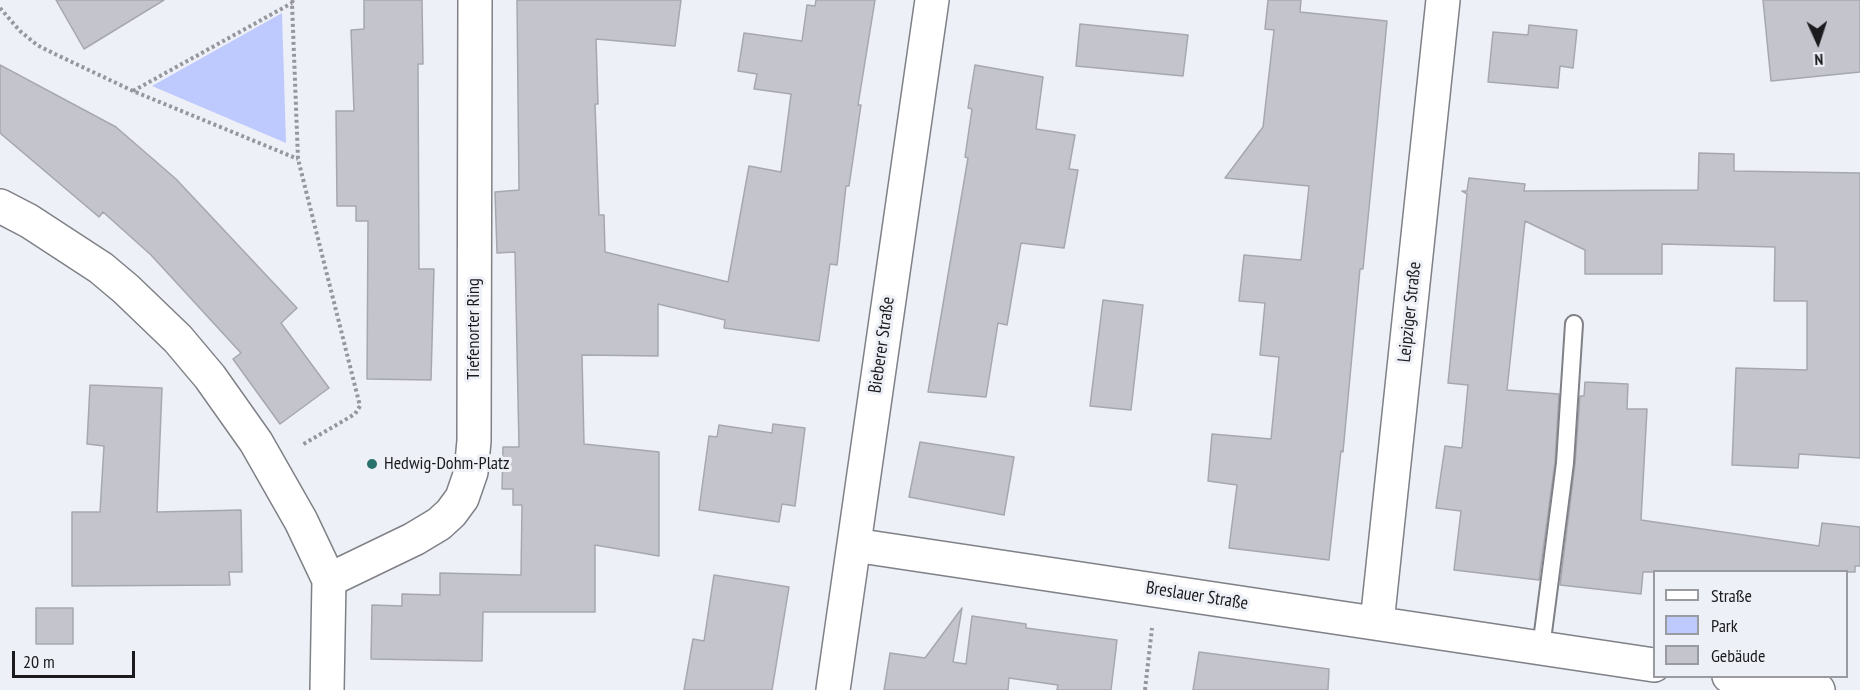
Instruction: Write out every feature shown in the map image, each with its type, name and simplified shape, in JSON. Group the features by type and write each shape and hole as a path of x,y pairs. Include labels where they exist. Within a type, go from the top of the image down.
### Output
{"street":[{"name":"Tiefenorter Ring","path":"329,580 414,540 439,524 462,498 471,472 474,441 475,0"},
{"name":"Bieberer Straße","path":"833,690 932,0"},
{"name":"Leipziger Straße","path":"1377,623 1443,0"},
{"path":"0,206 69,246 126,289 178,339 234,409 269,464 301,521 329,580 327,690"},
{"name":"Breslauer Straße","path":"854,545 1653,665"},
{"path":"1743,678 1818,690"}],"lane":[{"path":"1541,648 1565,463 1574,324"}],"path":[{"path":"133,91 293,1 298,159 360,406 355,414 269,464"},
{"path":"0,8 20,31 38,45 133,91 298,159"},
{"path":"1145,690 1157,590"}],"green space":[{"path":"282,13 286,143 152,86"}],"building":[{"path":"56,0 164,0 84,49"},
{"path":"364,0 422,0 423,64 418,64 419,269 434,269 431,380 367,379 368,221 356,221 356,206 337,206 336,111 354,111 351,30 364,29"},
{"path":"517,0 681,0 675,46 596,39 598,104 595,104 599,215 604,215 605,252 728,282 749,166 781,172 791,94 754,89 757,74 738,71 744,33 802,41 807,5 815,6 816,0 875,0 858,105 861,105 849,186 846,186 837,265 830,264 819,341 724,328 725,320 658,304 658,356 582,355 584,444 659,452 659,556 595,545 595,612 483,612 482,661 371,659 372,605 402,606 402,594 440,595 440,573 521,575 522,505 513,505 513,489 502,489 503,447 519,447 515,252 497,253 495,192 519,190"},
{"path":"1268,0 1301,0 1300,12 1387,21 1363,269 1360,269 1343,452 1341,451 1329,560 1229,548 1237,485 1208,481 1212,434 1271,439 1279,357 1260,355 1265,303 1239,301 1244,255 1301,260 1309,186 1225,178 1263,127 1274,30 1265,29"},
{"path":"1763,0 1860,0 1860,72 1771,81"},
{"path":"1080,24 1188,35 1183,76 1076,66"},
{"path":"1529,25 1577,30 1573,68 1560,66 1558,88 1488,82 1493,32 1528,35"},
{"path":"0,65 116,127 176,179 297,308 281,323 329,388 280,424 233,359 241,353 151,255 103,212 99,217 0,133"},
{"path":"975,65 1043,77 1036,129 1075,135 1069,169 1078,170 1064,248 1021,243 1007,325 998,323 986,397 928,392 968,158 965,157 972,109 968,108"},
{"path":"1699,153 1734,154 1734,171 1860,173 1860,458 1799,454 1798,468 1732,465 1736,368 1807,370 1807,301 1774,301 1775,247 1662,244 1662,274 1585,274 1585,250 1525,221 1507,390 1559,394 1555,462 1539,580 1454,570 1461,511 1436,508 1445,446 1462,448 1468,385 1448,383 1467,194 1462,191 1467,191 1469,178 1525,184 1524,191 1698,190"},
{"path":"1103,300 1143,305 1131,410 1090,406"},
{"path":"1585,382 1628,384 1627,409 1647,409 1641,520 1819,546 1822,523 1860,527 1860,566 1855,566 1855,572 1848,572 1848,570 1653,570 1653,572 1643,572 1641,594 1560,585 1575,464 1580,396 1584,396"},
{"path":"90,385 162,388 157,512 241,510 242,572 229,572 230,585 72,586 72,512 100,512 104,446 87,444"},
{"path":"773,424 805,428 795,506 782,504 779,522 699,510 709,436 717,437 719,425 772,433"},
{"path":"920,442 1014,457 1004,515 909,497"},
{"path":"714,575 789,587 772,690 684,690 693,639 704,641"},
{"path":"36,608 73,608 73,644 36,644"},
{"path":"962,608 953,662 966,664 972,616 1026,624 1026,628 1117,640 1111,690 1057,690 1058,685 1009,678 1008,690 884,690 890,653 925,658"},
{"path":"1199,652 1329,669 1328,690 1193,690"}],"place":[{"name":"Hedwig-Dohm-Platz","path":"372,464"}]}
